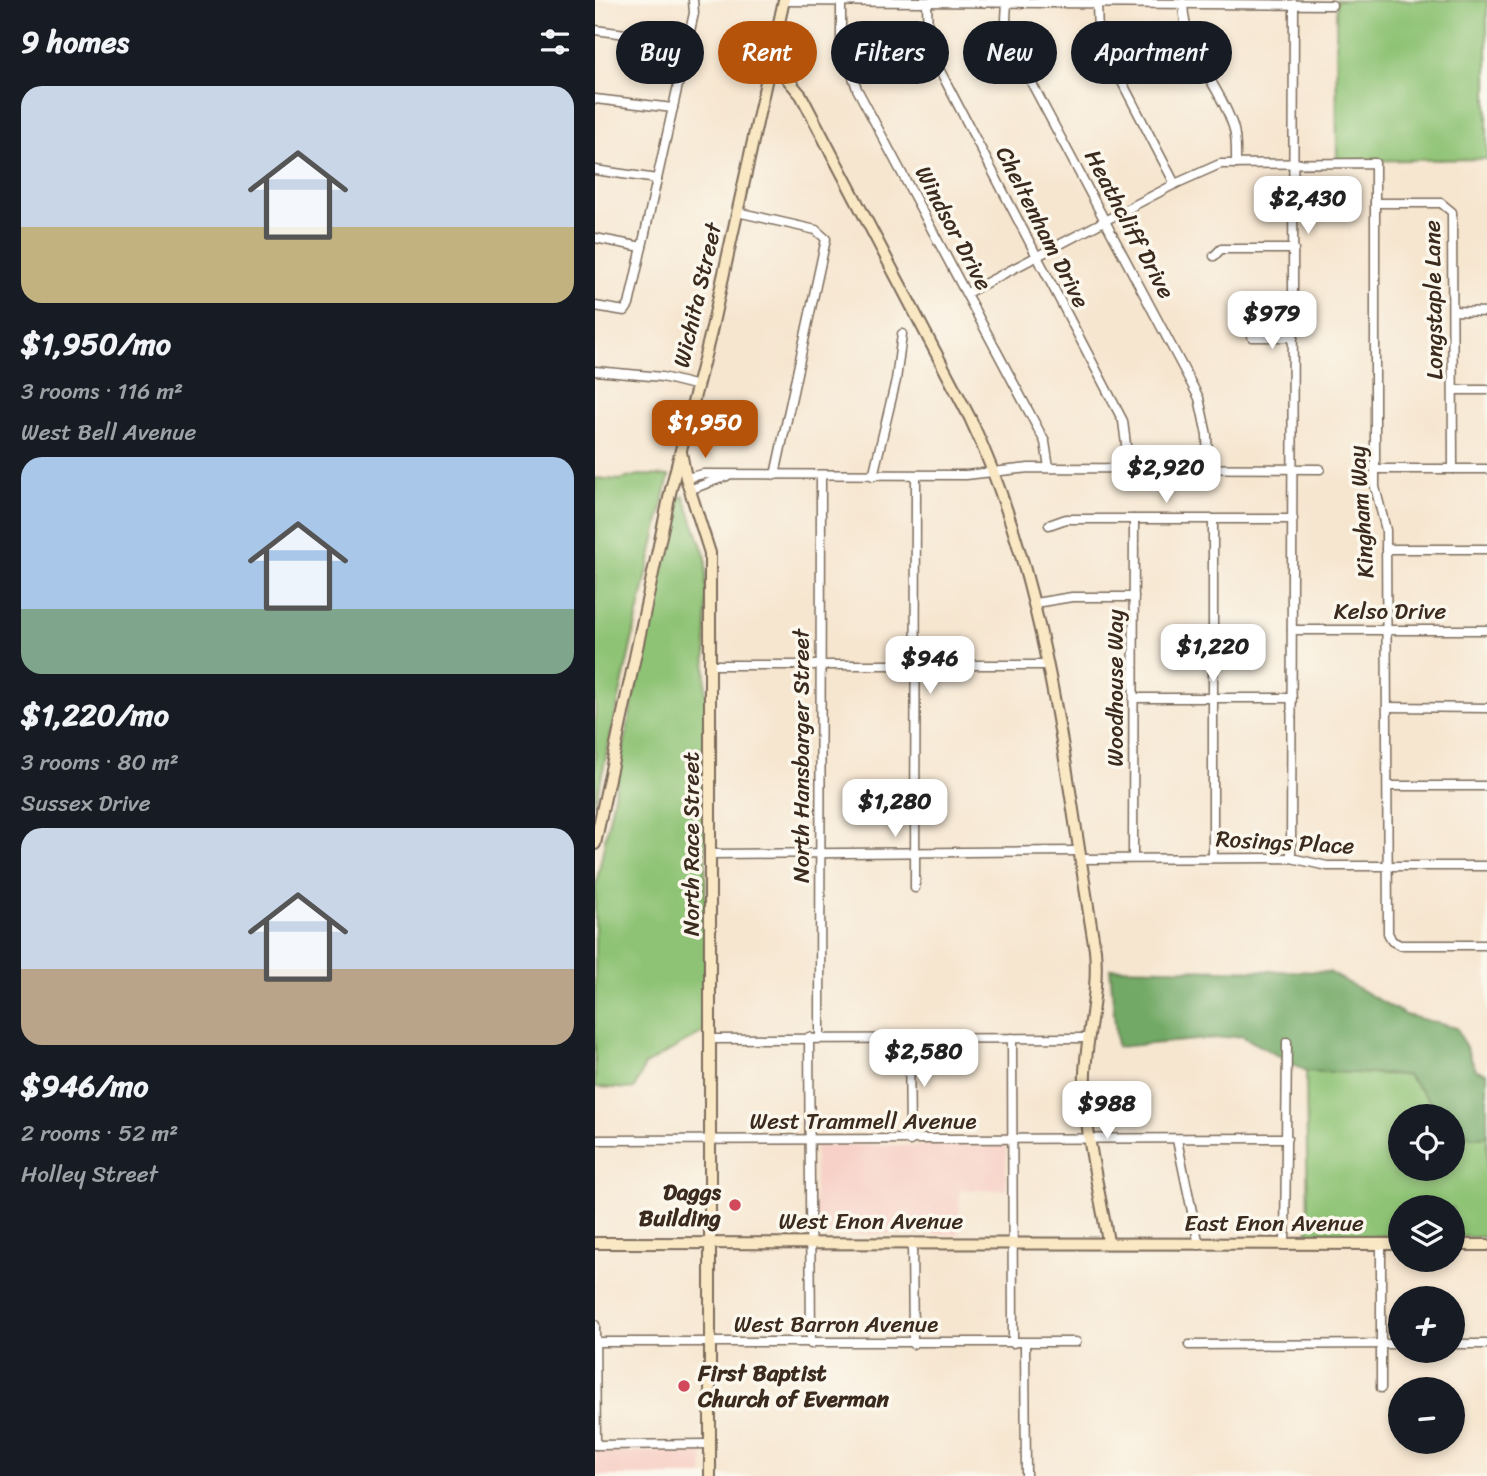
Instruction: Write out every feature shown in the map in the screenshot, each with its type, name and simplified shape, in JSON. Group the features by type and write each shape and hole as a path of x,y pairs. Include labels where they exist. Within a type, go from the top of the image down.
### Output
{"street":[{"path":"690,21 693,0"},
{"path":"784,1 1332,5"},
{"name":"Wichita Street","path":"780,21 784,1"},
{"name":"Windsor Drive","path":"841,2 841,41 857,89 1045,442 1049,468"},
{"name":"Cheltenham Drive","path":"927,2 926,25 936,63 1123,421 1129,468"},
{"name":"Heathcliff Drive","path":"1007,2 1006,19 1012,46 1107,220 1199,398 1206,435 1208,468"},
{"path":"1097,2 1098,36 1175,184"},
{"path":"1183,3 1184,25 1190,47 1224,104 1233,127 1236,164"},
{"path":"1291,858 1294,4"},
{"path":"595,30 616,33"},
{"path":"595,306 619,311 627,310 629,305 678,84"},
{"name":"Wichita Street","path":"595,844 671,489 698,386 766,84"},
{"path":"791,84 800,95 996,472 1035,603 1097,969 1085,1094 1108,1242"},
{"path":"595,99 673,108"},
{"name":"Kingham Way","path":"1294,164 1375,163 1375,469 1376,495 1385,521 1386,549 1388,933 1392,941 1400,944 1487,945"},
{"path":"967,293 1175,184 1220,164 1294,164"},
{"path":"595,170 657,179"},
{"name":"Longstaple Lane","path":"1375,202 1441,203 1450,207 1453,217 1453,469"},
{"path":"737,212 816,230 827,239 775,475"},
{"path":"595,238 642,247"},
{"path":"1215,256 1221,249 1234,247 1294,250"},
{"path":"1453,311 1487,312"},
{"path":"873,475 896,380 902,334"},
{"path":"1252,337 1293,337"},
{"path":"595,370 662,377 698,386"},
{"path":"1453,390 1487,390"},
{"name":"North Race Street","path":"681,452 687,484 711,553 710,1476"},
{"path":"671,489 730,474 916,476 1049,468 1320,469"},
{"path":"1375,469 1487,469"},
{"name":"North Hansbarger Street","path":"820,1037 821,475"},
{"path":"915,888 916,476"},
{"path":"667,513 687,484"},
{"path":"1049,525 1066,519 1293,519"},
{"name":"Woodhouse Way","path":"1133,857 1134,519"},
{"path":"1213,519 1213,857"},
{"path":"1386,549 1487,550"},
{"path":"1035,603 1083,596 1134,597"},
{"name":"Kelso Drive","path":"1293,630 1487,630"},
{"path":"712,665 1047,665"},
{"path":"1134,698 1292,698"},
{"path":"1387,707 1487,708"},
{"path":"1388,786 1487,786"},
{"name":"Rosings Place","path":"712,854 915,853 1291,858 1328,866 1487,866"},
{"path":"809,1037 811,1344"},
{"path":"909,1037 910,1141"},
{"path":"1012,1038 1013,1343"},
{"path":"711,1039 1089,1038"},
{"path":"1285,1245 1287,1042"},
{"name":"West Trammell Avenue","path":"595,1140 1287,1138"},
{"path":"1177,1140 1199,1245"},
{"name":"West Enon Avenue","path":"595,1242 1148,1244"},
{"path":"912,1242 913,1344"},
{"name":"East Enon Avenue","path":"1148,1244 1388,1244"},
{"path":"1381,1244 1381,1388"},
{"path":"1465,1245 1487,1245"},
{"path":"595,1325 595,1445 710,1444"},
{"name":"West Barron Avenue","path":"595,1342 1076,1342"},
{"path":"1025,1343 1026,1476"},
{"path":"1189,1345 1388,1343"},
{"path":"1465,1344 1487,1344"}],"shaded area":[{"path":"815,1145 1006,1146 1006,1190 960,1190 959,1234 815,1234"},
{"path":"595,1452 703,1452 703,1476 595,1476"}],"green space":[{"path":"1336,0 1487,0 1487,159 1337,161"},
{"path":"639,475 669,476 595,806 595,478 619,480"},
{"path":"684,496 706,558 705,1031 645,1065 634,1089 595,1087 595,890 671,510 679,498"},
{"path":"1110,968 1329,972 1406,1015 1457,1028 1476,1070 1487,1073 1487,1136 1471,1137 1465,1132 1465,1104 1432,1104 1407,1075 1306,1071 1242,1036 1117,1047"},
{"path":"1306,1071 1407,1075 1433,1104 1388,1104 1388,1181 1465,1181 1465,1132 1471,1137 1487,1136 1487,1237 1465,1237 1465,1195 1388,1195 1388,1236 1308,1236"}],"place":[{"name":"Daggs Building","path":"735,1205"},
{"name":"First Baptist Church of Everman","path":"684,1386"}]}
